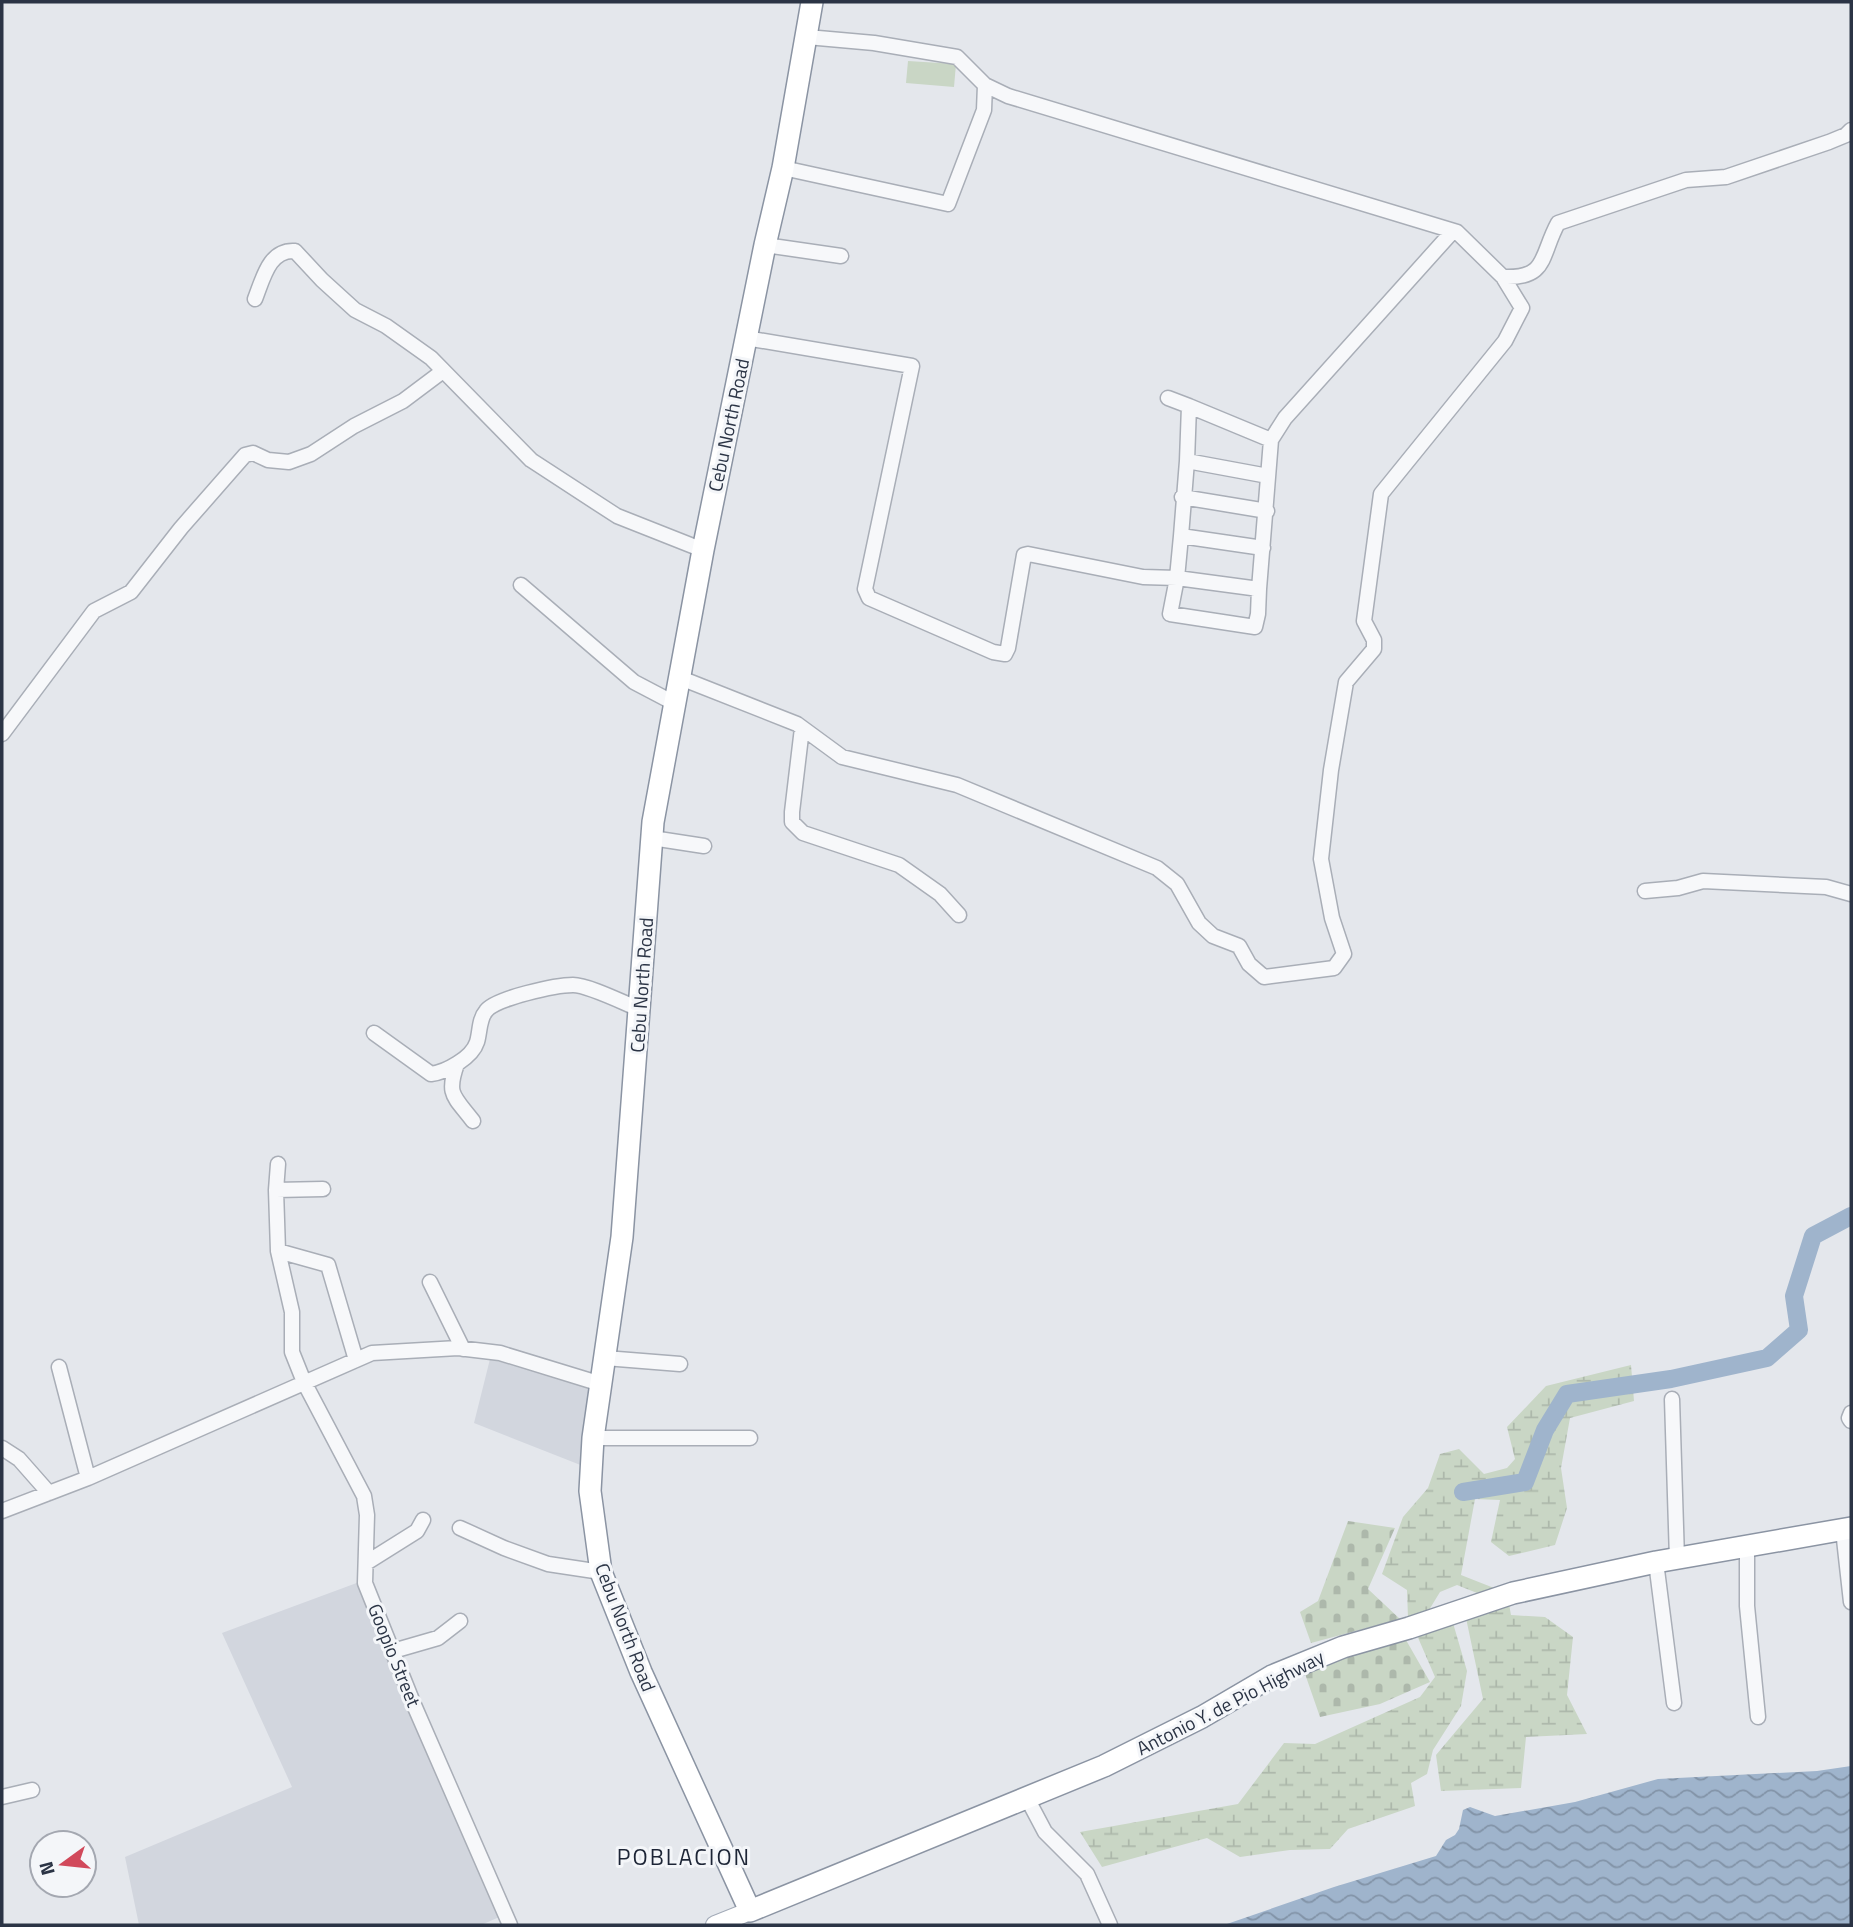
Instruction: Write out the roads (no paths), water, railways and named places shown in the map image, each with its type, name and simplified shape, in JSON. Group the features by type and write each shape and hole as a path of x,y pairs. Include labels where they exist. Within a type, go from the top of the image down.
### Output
{"highway":[{"name":"Cebu North Road","path":"753,1918 641,1672 601,1572 590,1491 593,1438 622,1237 653,822 703,550 783,168 812,2"},
{"name":"Antonio Y. de Pio Highway","path":"753,1918 1104,1766 1202,1717 1272,1676 1318,1656 1513,1593 1666,1561 1847,1529"}],"main road":[{"path":"715,1925 753,1918"}],"street":[{"path":"678,677 802,728 842,757 957,785 1157,868 1177,884 1199,923 1213,936 1238,946 1249,964 1264,977 1334,968 1344,954 1332,918 1321,859 1331,771 1346,682 1374,649 1374,640 1364,621 1381,494 1505,341 1522,308 1503,277 1457,232 1008,96 985,85 957,57 874,43 807,37"},
{"path":"783,168 948,204 984,110 985,85"},
{"path":"984,110 1008,96"},
{"path":"1503,277 1523,278 1538,270 1558,223 1686,180 1726,177 1829,142 1851,130"},
{"path":"1189,406 1181,536 1170,614 1255,627 1271,440 1285,418 1453,231"},
{"path":"765,245 841,256"},
{"path":"255,299 276,255 286,250 295,251 322,281 355,310 416,346 531,460 617,516 703,550"},
{"path":"746,338 912,366 866,577 864,589 869,598 993,652 1005,654 1024,555 1143,577 1177,578 1259,589"},
{"path":"2,734 94,611 131,592 181,528 245,455 253,453 268,460 289,462 311,454 355,426 404,401 443,371"},
{"path":"1168,398 1271,440"},
{"path":"1187,461 1268,476"},
{"path":"1182,497 1267,511"},
{"path":"1181,536 1263,548"},
{"path":"521,585 634,682 674,703"},
{"path":"802,728 792,822 803,833 899,865 940,894 959,915"},
{"path":"652,838 704,846"},
{"path":"1644,891 1678,888 1703,881 1826,887 1851,894"},
{"path":"374,1033 431,1074 444,1072 457,1064 477,1045 486,1009 532,992 575,985 639,1009"},
{"path":"457,1064 450,1084 452,1094 473,1121"},
{"name":"Goopio Street","path":"278,1164 278,1251 292,1312 292,1352 304,1382 364,1496 367,1515 366,1583 510,1925"},
{"path":"276,1190 323,1189"},
{"path":"278,1251 328,1265 356,1360"},
{"path":"430,1282 463,1349"},
{"path":"2,1511 88,1478 372,1353 463,1349 500,1353 601,1384"},
{"path":"605,1358 680,1364"},
{"path":"58,1367 88,1478"},
{"path":"1672,1399 1666,1561 1674,1703"},
{"path":"1851,1413 1851,1421"},
{"path":"593,1438 750,1438"},
{"path":"2,1448 19,1459 49,1493"},
{"path":"366,1563 417,1531 423,1520"},
{"path":"460,1528 548,1564 601,1572"},
{"path":"1847,1529 1851,1602"},
{"path":"1746,1546 1746,1606 1758,1717"},
{"path":"393,1651 438,1638 460,1620"},
{"path":"2,1797 32,1790"},
{"path":"1027,1798 1045,1832 1087,1874 1110,1925"}],"water":[{"path":"1851,1766 1851,1925 1224,1925 1436,1856 1446,1840 1459,1829 1463,1810 1470,1807 1495,1816 1575,1802 1658,1779 1817,1771"}],"waterway":[{"path":"1463,1492 1525,1482 1545,1430 1567,1394 1671,1379 1767,1358 1799,1330 1794,1296 1813,1236 1851,1216"}],"district":[{"name":"POBLACION","path":"684,1856"}]}
